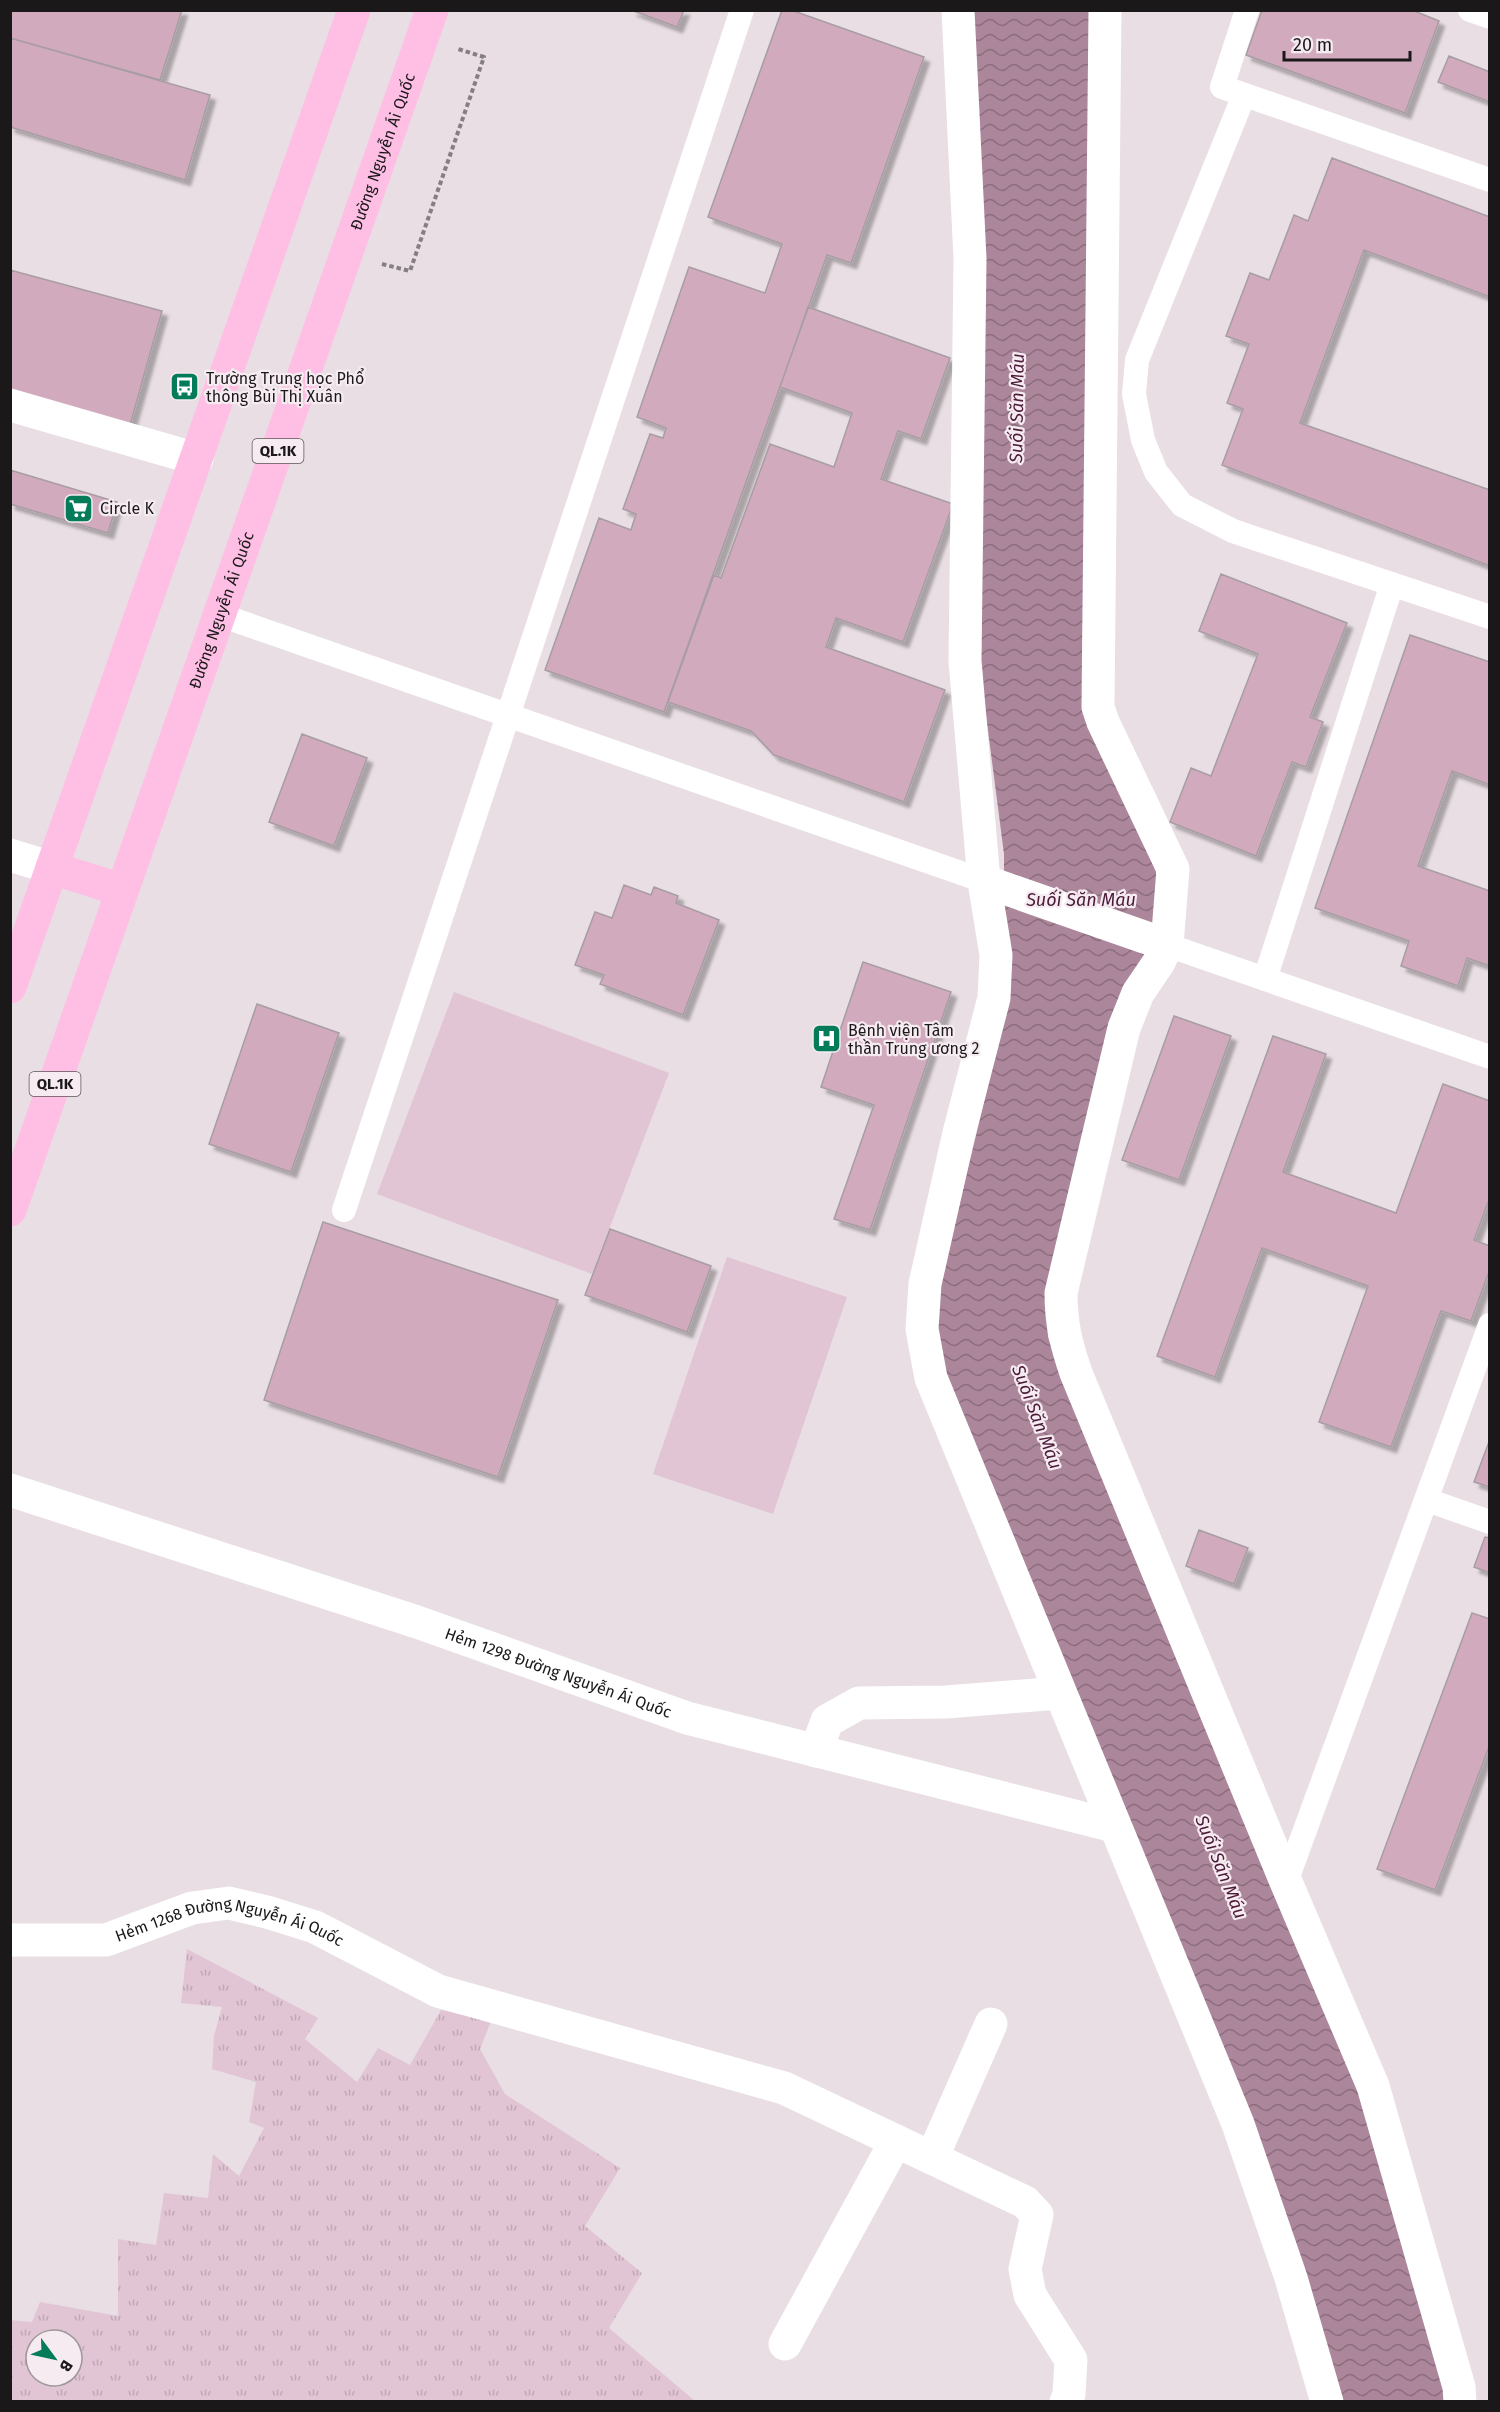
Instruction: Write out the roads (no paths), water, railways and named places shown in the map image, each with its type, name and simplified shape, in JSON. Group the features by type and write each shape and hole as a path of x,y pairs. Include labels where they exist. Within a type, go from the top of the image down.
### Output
{"main road":[{"path":"10,987 354,10"},
{"name":"Đường Nguyễn Ái Quốc","path":"10,1210 432,10"},
{"path":"52,868 122,890"}],"street":[{"path":"957,10 970,259 965,661 984,881 996,955 994,998 959,1133 925,1284 922,1329 932,1378 1238,2124 1291,2277 1327,2402"},
{"path":"1105,10 1098,707 1102,722 1173,869 1167,945 1159,962 1138,993 1124,1028 1061,1293 1061,1322 1076,1373 1286,1882 1373,2086 1459,2387 1460,2402"},
{"path":"10,405 197,459"},
{"path":"10,855 52,868"},
{"path":"984,881 1167,945"},
{"name":"Hẻm 1298 Đường Nguyễn Ái Quốc","path":"10,1490 417,1622 687,1718 1114,1826"},
{"path":"816,1751 827,1721 859,1703 946,1702 1060,1693"},
{"name":"Hẻm 1268 Đường Nguyễn Ái Quốc","path":"10,1940 105,1940 192,1908 229,1903 315,1927 438,1991 784,2088 1025,2202 1036,2215 1025,2270 1030,2295 1071,2360 1069,2394 1066,2402"},
{"path":"932,2158 991,2024"},
{"path":"785,2344 896,2141"}],"lane":[{"path":"344,1210 742,10"},
{"path":"1247,10 1222,87 1490,180"},
{"path":"1470,10 1490,17"},
{"path":"1244,95 1137,360 1134,394 1143,440 1156,472 1182,505 1233,531 1490,617"},
{"path":"1266,979 1392,584"},
{"path":"220,615 984,881"},
{"path":"1167,945 1490,1057"},
{"path":"1286,1882 1490,1325"},
{"path":"1427,1500 1490,1522"}],"water":[{"name":"Suối Săn Máu","path":"972,11 1090,11 1082,703 1156,871 1158,913 1045,1295 1048,1337 1061,1376 1366,2095 1444,2389 1445,2401 1341,2401 946,1375 936,1329 941,1281 1009,998 1004,915 1004,854 979,661"}],"place":[{"name":"Trường Trung học Phổ thông Bùi Thị Xuân","path":"185,387"},
{"name":"Circle K","path":"79,508"},
{"name":"Bệnh viện Tâm thần Trung ương 2","path":"827,1039"}]}
